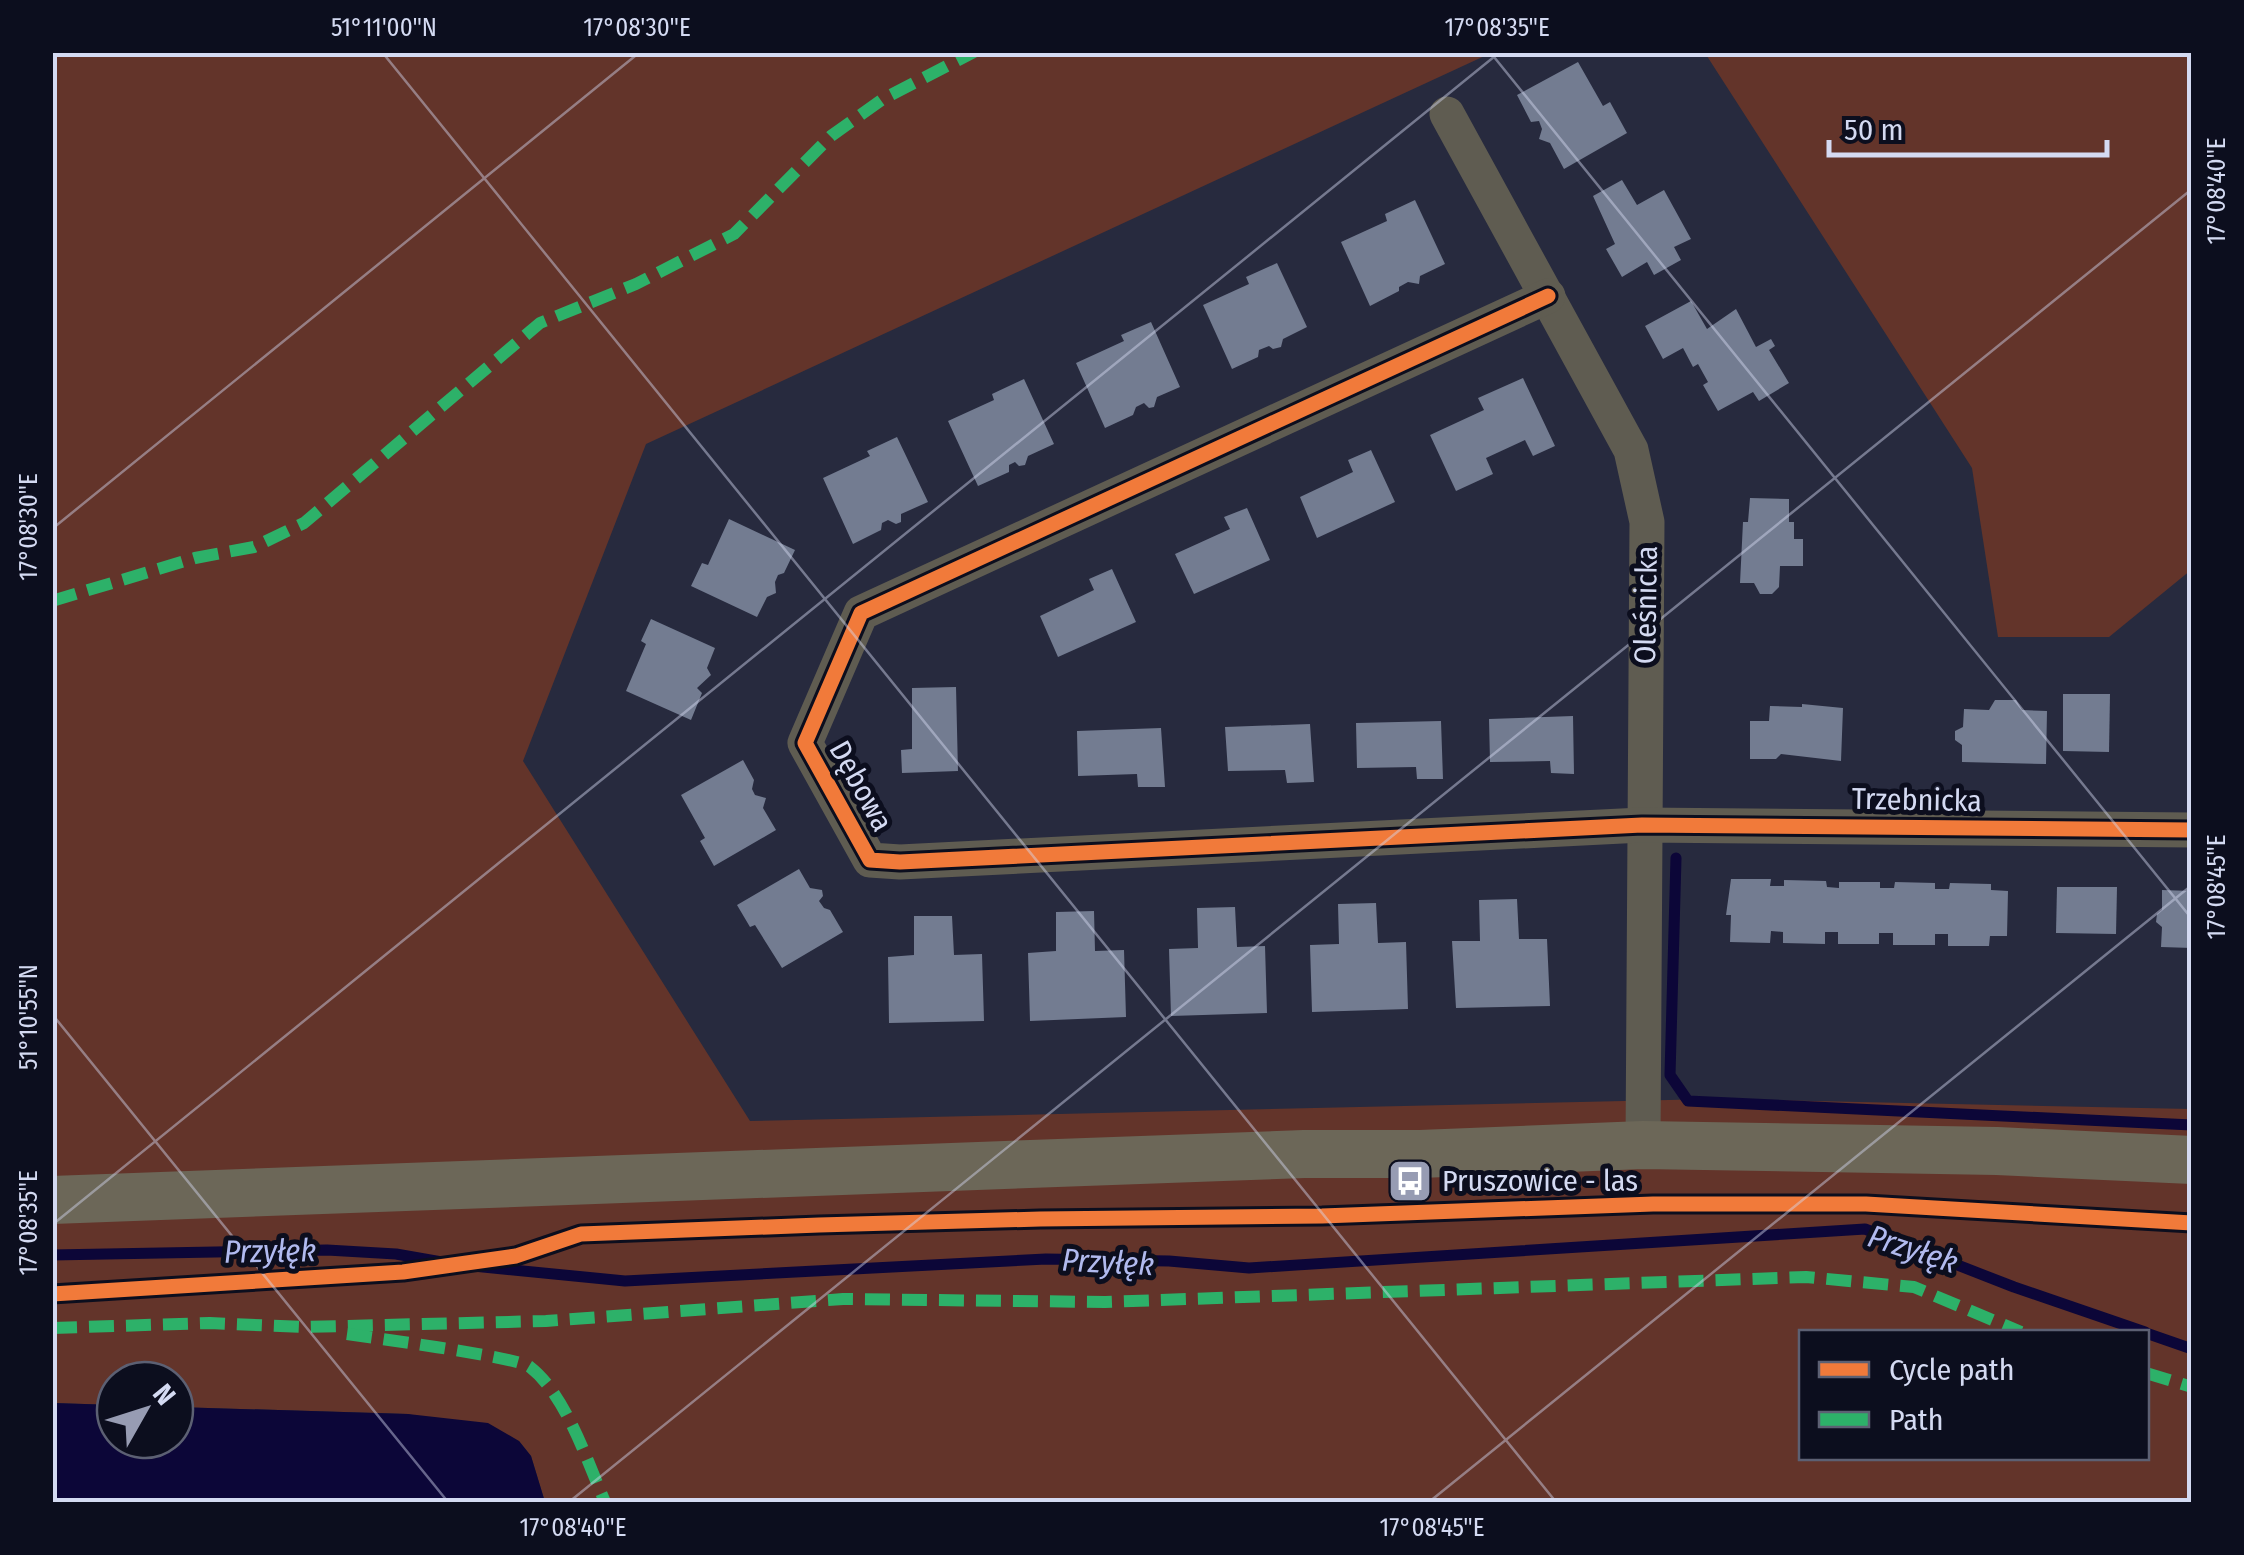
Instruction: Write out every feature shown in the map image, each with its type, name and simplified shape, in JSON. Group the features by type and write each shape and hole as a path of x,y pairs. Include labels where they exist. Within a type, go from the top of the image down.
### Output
{"street":[{"name":"Oleśnicka","path":"1447,114 1632,450 1641,485 1647,522 1642,825 1643,1145"},
{"name":"Dębowa","path":"1548,296 861,613 805,742 870,860 1642,825"},
{"name":"Trzebnicka","path":"1642,825 2192,830"},
{"path":"52,1200 1643,1145 1996,1151 2192,1160"}],"shaded area":[{"path":"53,53 1491,53 646,444 523,761 750,1121 1713,1099 2191,1109 2191,1502 545,1502 531,1456 519,1441 408,1414 195,1408 195,1360 95,1360 95,1404 53,1403"},
{"path":"1705,53 2191,53 2191,570 2109,637 1998,637 1972,468"},
{"path":"53,1403 95,1404 95,1460 195,1460 195,1408 408,1414 488,1423 519,1441 531,1456 545,1502 53,1502"}],"building":[{"path":"1578,62 1603,106 1610,102 1627,133 1564,169 1550,143 1539,139 1539,121 1531,122 1517,95"},
{"path":"1622,180 1637,205 1664,190 1691,239 1674,247 1681,260 1654,275 1647,262 1622,277 1606,249 1615,244 1593,196"},
{"path":"1415,200 1445,264 1420,276 1419,284 1408,282 1370,306 1341,242 1387,221 1385,214"},
{"path":"1277,263 1307,327 1283,339 1281,347 1259,350 1258,357 1232,369 1203,305 1249,284 1246,277"},
{"path":"1691,301 1707,329 1736,309 1756,347 1771,339 1775,346 1769,350 1789,383 1759,401 1753,392 1718,411 1703,385 1708,382 1698,364 1693,367 1683,348 1663,359 1645,326"},
{"path":"1151,322 1180,387 1157,397 1154,407 1144,403 1136,407 1133,415 1105,428 1076,363 1124,341 1121,335"},
{"path":"1523,378 1555,446 1533,456 1525,440 1486,458 1493,474 1456,491 1430,435 1484,410 1478,398"},
{"path":"1024,379 1054,444 1028,456 1025,465 1015,462 1009,465 1009,472 978,486 948,421 994,400 992,394"},
{"path":"897,437 928,502 901,514 901,522 888,520 882,523 881,530 853,544 823,478 870,456 867,451"},
{"path":"1371,450 1395,502 1317,538 1300,497 1353,472 1348,460"},
{"path":"1750,498 1789,499 1794,539 1803,539 1803,566 1780,566 1779,587 1772,594 1760,594 1754,583 1740,583 1743,522 1748,522"},
{"path":"1247,508 1270,560 1194,594 1175,554 1230,529 1224,517"},
{"path":"729,519 795,550 784,573 778,575 776,593 767,597 757,617 691,586 702,563 708,565"},
{"path":"1112,569 1136,622 1058,657 1040,616 1094,590 1089,579"},
{"path":"651,619 715,648 707,668 711,675 697,688 702,693 691,720 626,691 646,644 641,641"},
{"path":"956,687 958,771 902,773 901,750 912,749 912,688"},
{"path":"2063,694 2110,694 2109,752 2063,751"},
{"path":"1995,700 2016,700 2022,710 2047,711 2046,764 1962,762 1962,745 1955,740 1955,731 1963,727 1964,709 1989,710"},
{"path":"1770,706 1843,708 1841,761 1781,754 1776,759 1750,759 1750,721 1769,721"},
{"path":"1573,716 1574,774 1551,773 1550,761 1490,762 1489,719"},
{"path":"1441,721 1443,779 1417,779 1416,767 1357,768 1356,723"},
{"path":"1310,724 1314,782 1287,783 1285,770 1228,771 1225,727"},
{"path":"1161,728 1165,787 1138,787 1137,774 1078,776 1077,731"},
{"path":"743,760 754,780 755,795 766,798 763,808 776,830 714,866 700,841 705,838 681,795"},
{"path":"799,869 810,888 822,890 819,901 830,910 843,932 782,968 755,925 750,927 737,905"},
{"path":"1731,879 1771,879 1770,886 1784,886 1784,880 1826,881 1827,887 1839,888 1839,882 1880,882 1880,888 1894,888 1895,882 1935,883 1935,889 1949,889 1950,883 1991,884 1991,890 2008,891 2007,936 1990,936 1989,946 1948,946 1948,934 1935,934 1935,945 1893,945 1893,933 1879,933 1879,944 1838,944 1838,932 1825,932 1825,944 1783,943 1783,932 1771,931 1770,943 1730,942 1731,915 1726,915"},
{"path":"2057,887 2117,887 2116,934 2056,933"},
{"path":"2162,890 2192,891 2192,948 2161,947 2162,927 2156,922 2162,910"},
{"path":"1517,899 1519,939 1547,939 1550,1006 1456,1008 1452,941 1480,941 1479,900"},
{"path":"1376,903 1378,943 1406,942 1408,1009 1312,1012 1310,945 1339,944 1338,904"},
{"path":"1235,907 1237,947 1265,946 1267,1013 1171,1016 1169,949 1198,948 1197,908"},
{"path":"1094,911 1095,951 1124,950 1126,1017 1030,1021 1028,953 1056,951 1056,912"},
{"path":"914,916 952,916 954,955 982,954 984,1021 889,1023 888,957 914,955"}],"waterway":[{"path":"1676,858 1670,1075 1688,1101 2192,1125"},
{"name":"Przyłęk","path":"52,1255 327,1250 396,1254 453,1264 625,1281 1046,1259 1169,1261 1249,1268 1865,1229 2139,1330"},
{"name":"Przyłęk","path":"2149,1334 2192,1349"}],"marked path":[{"path":"52,601 195,558 254,547 304,523 540,323 636,284 734,234 831,136 883,99 974,52"},
{"path":"52,1328 546,1321 843,1299 1105,1302 1806,1277 1914,1287 2016,1330"},
{"path":"347,1334 474,1353 530,1367 565,1411 605,1502"},
{"path":"2149,1374 2192,1387"}],"cycle path":[{"path":"1548,296 861,613 805,743 870,860 900,862 1642,825 2192,830"},
{"path":"52,1294 403,1272 516,1256 581,1234 819,1225 1322,1216 1653,1204 1866,1204 2192,1223"}],"place":[{"name":"Pruszowice - las","path":"1410,1181"}]}
